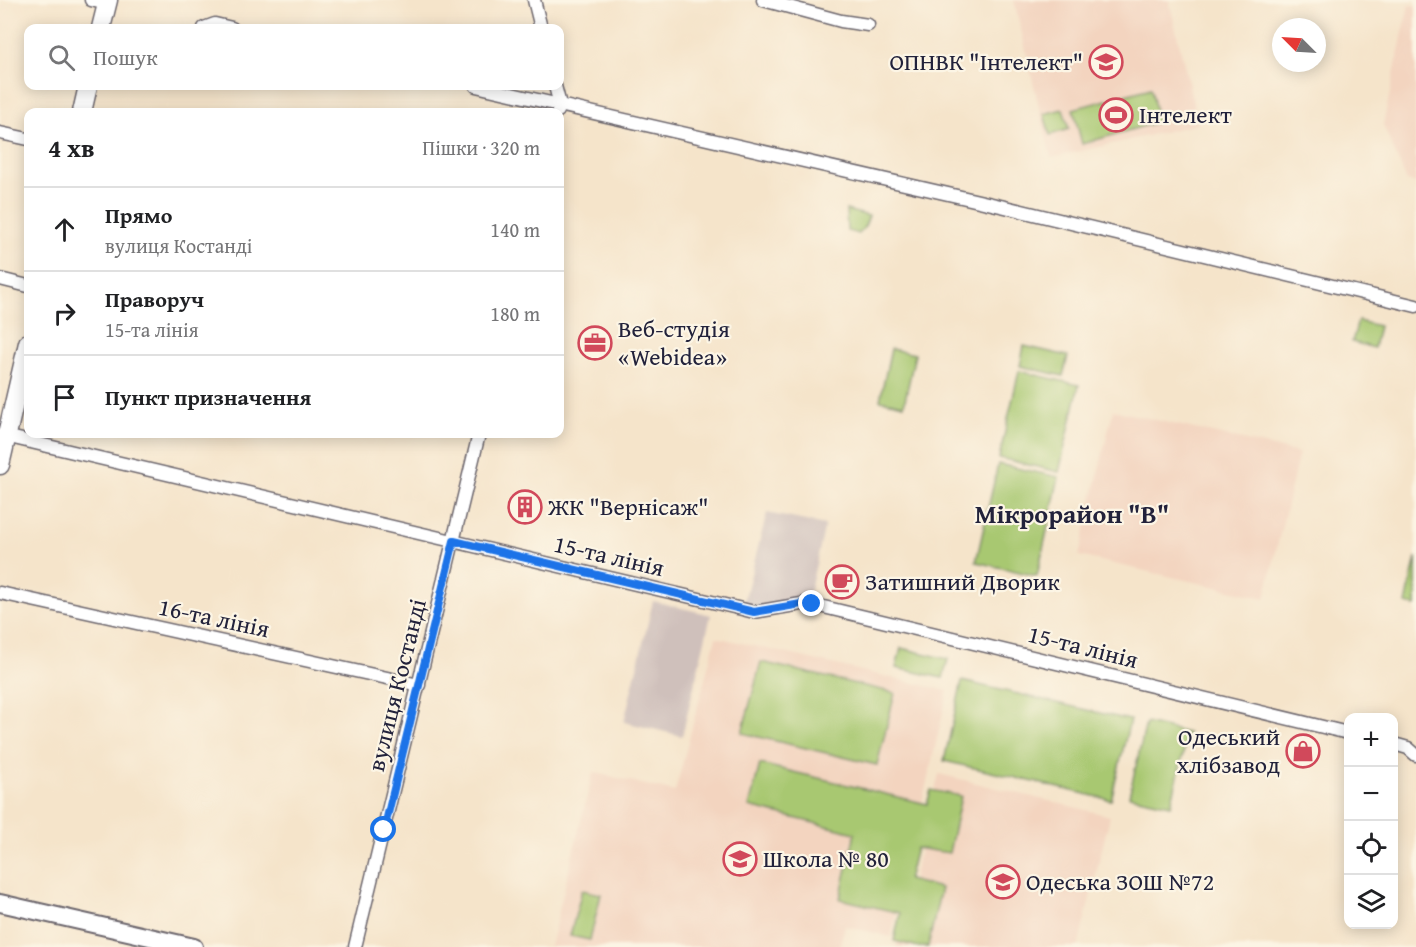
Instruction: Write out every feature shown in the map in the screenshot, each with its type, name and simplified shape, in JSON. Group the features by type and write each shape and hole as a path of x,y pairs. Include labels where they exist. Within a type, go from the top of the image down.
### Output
{"main road":[{"path":"101,24 102,1"},
{"path":"83,108 87,90"},
{"path":"0,465 3,435 24,358"}],"street":[{"path":"534,0 540,24"},
{"path":"763,0 841,21 868,25"},
{"path":"490,90 555,108"},
{"path":"556,90 559,108"},
{"path":"564,110 1005,207 1416,306"},
{"path":"0,133 24,138"},
{"path":"0,279 24,285"},
{"name":"15-та лінія","path":"3,435 754,612 807,603 1344,732"},
{"name":"вулиця Костанді","path":"355,947 479,438"},
{"name":"16-та лінія","path":"0,592 419,685"},
{"path":"1398,745 1408,748 1416,755"},
{"path":"0,903 194,947"}],"shaded area":[{"name":"ОПНВК \"Інтелект\"","path":"1014,0 1169,0 1198,124 1051,158"},
{"path":"1409,5 1416,6 1416,183 1407,181 1383,125"},
{"path":"1113,410 1299,453 1265,598 1079,556"},
{"path":"767,513 825,525 807,603 742,609"},
{"path":"653,601 711,615 682,736 624,722"},
{"name":"Школа № 80","path":"716,637 948,691 891,937 845,926 839,947 550,947 593,772 675,792"},
{"name":"Одеська ЗОШ №72","path":"939,774 1110,816 1078,947 896,947"}],"green space":[{"name":"Інтелект","path":"1151,88 1158,122 1082,144 1073,109"},
{"path":"1063,109 1069,129 1050,135 1044,114"},
{"path":"846,210 869,216 859,234 847,231"},
{"path":"1358,321 1379,326 1374,348 1352,342"},
{"path":"1024,346 1068,356 1063,376 1020,366"},
{"path":"891,349 915,354 904,405 880,400"},
{"path":"1019,371 1079,385 1059,472 999,458"},
{"path":"998,464 1059,477 1037,576 976,562"},
{"path":"1416,557 1416,606 1406,604"},
{"path":"901,648 948,659 943,678 896,668"},
{"path":"761,662 895,693 877,765 742,733"},
{"path":"962,681 1130,720 1111,800 944,761"},
{"path":"1146,723 1188,733 1171,805 1129,796"},
{"path":"760,764 927,804 931,790 961,796 949,853 916,848 908,880 941,888 928,947 894,941 900,913 840,899 855,833 749,807"},
{"path":"582,890 601,894 590,940 570,936"}],"place":[{"name":"ОПНВК \"Інтелект\"","path":"1106,62"},
{"name":"Інтелект","path":"1116,115"},
{"name":"Веб-студія «Webidea»","path":"595,343"},
{"name":"ЖК \"Вернісаж\"","path":"525,507"},
{"name":"Затишний Дворик","path":"842,582"},
{"name":"Одеський хлібзавод","path":"1303,751"},
{"name":"Школа № 80","path":"740,859"},
{"name":"Одеська ЗОШ №72","path":"1003,882"}],"district":[{"name":"Мікрорайон \"В\"","path":"1072,514"}],"route":[{"path":"384,830 454,541 754,612 812,604"}]}
